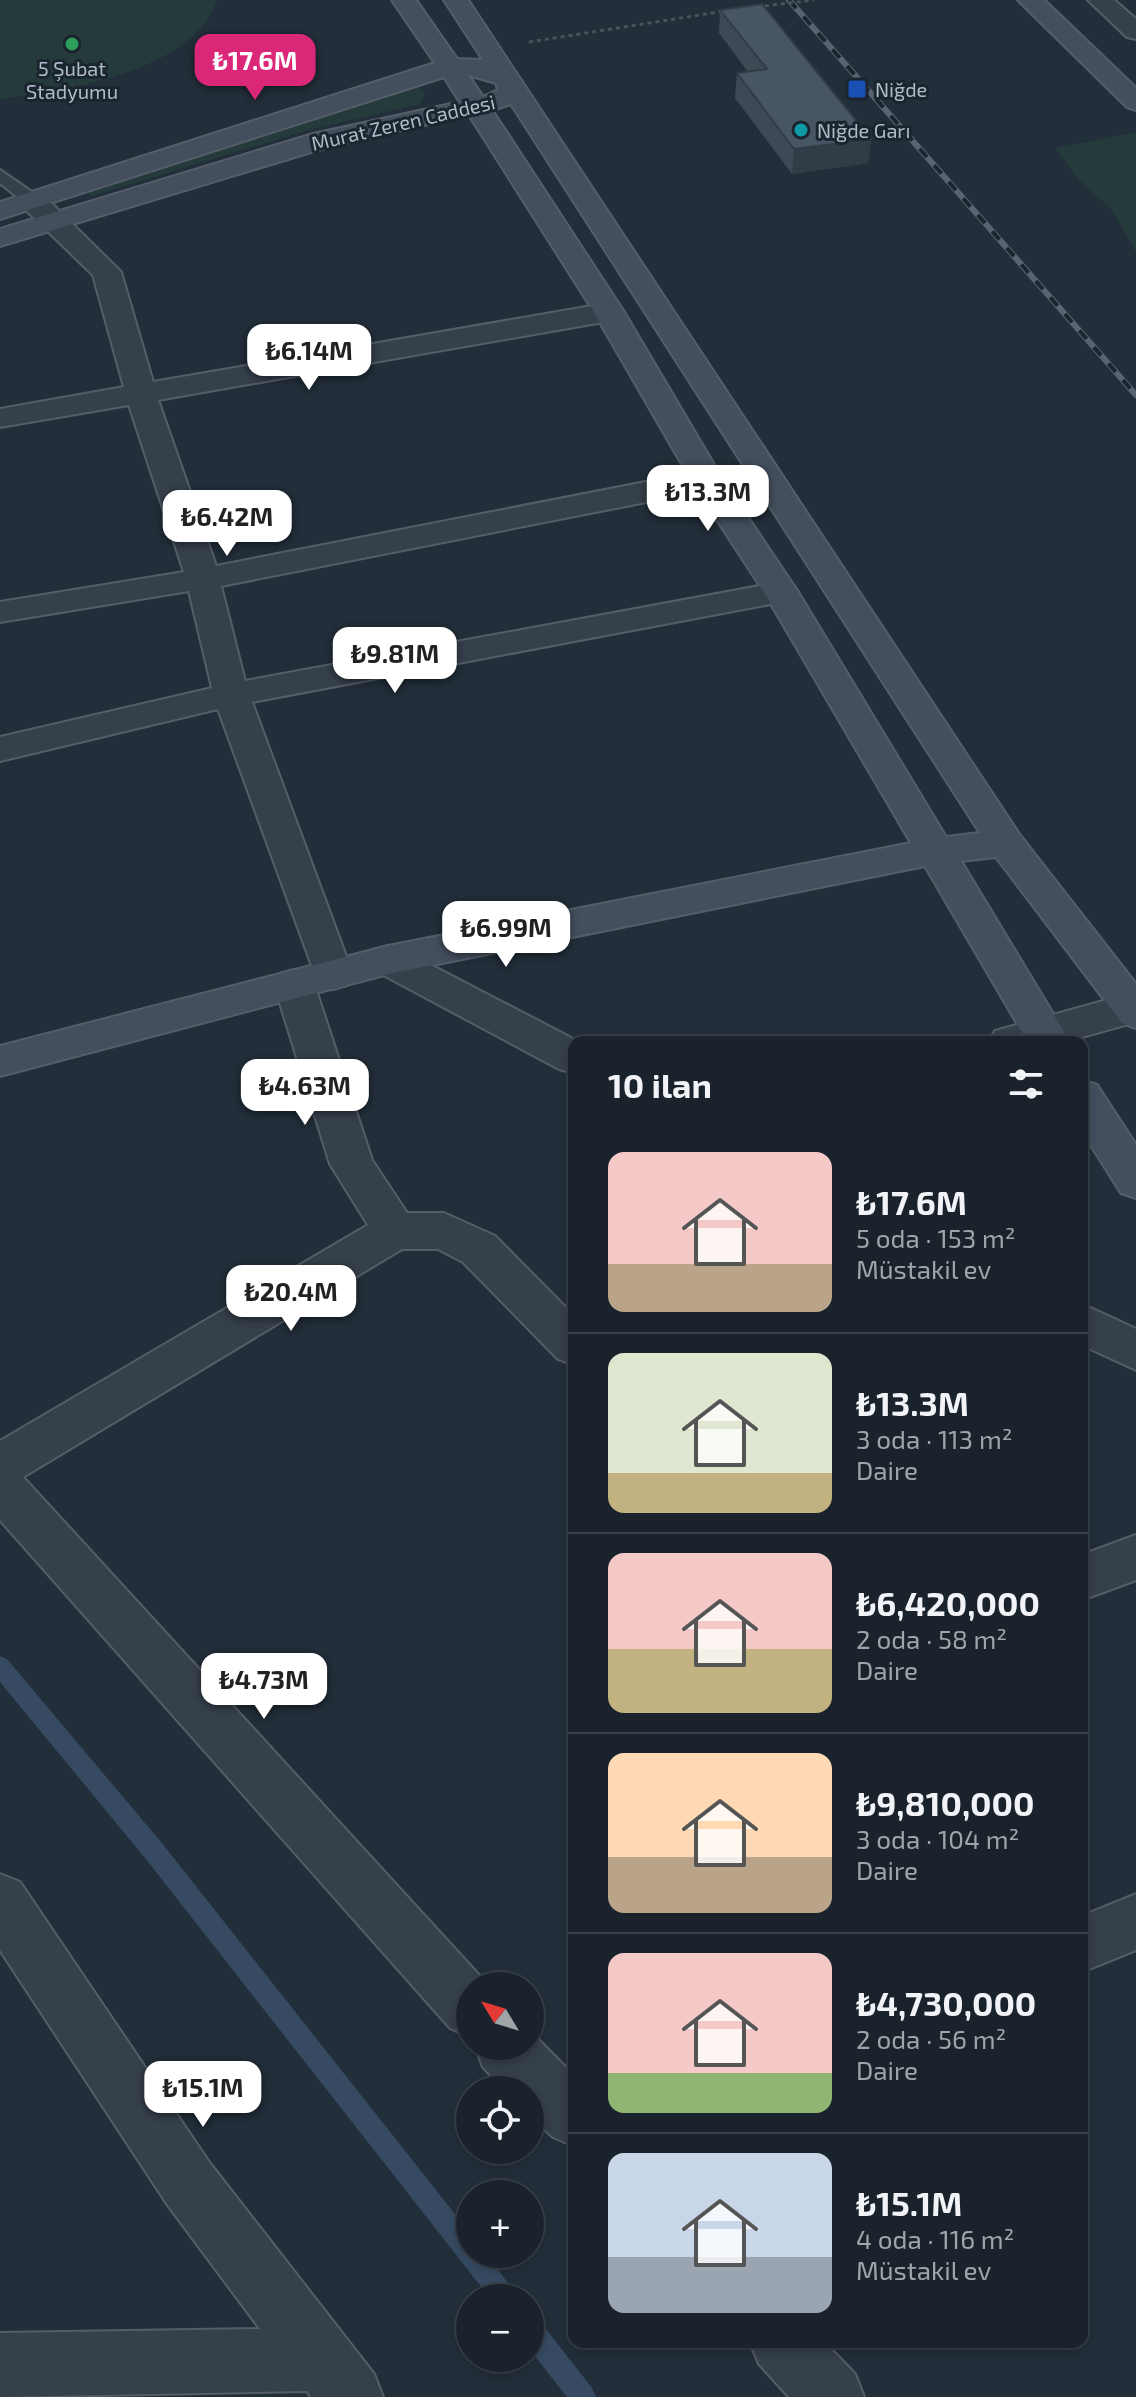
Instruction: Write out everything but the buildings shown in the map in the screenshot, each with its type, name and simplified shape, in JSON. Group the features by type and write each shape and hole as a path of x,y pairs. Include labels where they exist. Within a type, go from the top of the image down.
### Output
{"main road":[{"path":"404,0 609,312 707,480 781,592 934,851 1032,1036"},
{"path":"456,0 1006,843 1135,1010"},
{"path":"1030,0 1136,102"},
{"name":"Murat Zeren Caddesi","path":"0,211 45,211 322,140 477,107 508,97 511,93 508,79 479,67 449,67 45,211 0,238"},
{"path":"0,1061 388,960 934,851 1006,843"},
{"path":"1088,1105 1136,1181"}],"street":[{"path":"1100,0 1136,32"},
{"path":"45,211 107,272 141,394 203,579 231,695 313,979 352,1164 395,1231"},
{"path":"0,418 609,312"},
{"path":"0,612 203,579 707,480"},
{"path":"0,749 231,695 781,592"},
{"path":"388,960 568,1055"},
{"path":"1044,1036 1135,1010"},
{"path":"0,1466 395,1231 444,1231 479,1249 568,1340"},
{"path":"1088,1326 1136,1351"},
{"path":"0,1486 456,1992"},
{"path":"1088,1576 1136,1557"},
{"path":"0,1901 188,2183 336,2378"},
{"path":"1088,1941 1136,1922"},
{"path":"517,2060 568,2111"},
{"path":"787,2348 832,2397"},
{"path":"0,2365 336,2378"}],"lane":[{"path":"0,175 45,211"}],"path":[{"path":"757,7 814,0"},
{"path":"489,48 728,11"}],"green space":[{"name":"5 Şubat Stadyumu","path":"0,0 217,0 204,24 183,44 155,61 91,83 0,99"},
{"path":"418,86 425,93 421,104 309,130 92,196 88,193"},
{"path":"1136,132 1136,252 1112,210 1079,180 1055,148"}],"waterway":[{"path":"0,1666 153,1850 456,2235"},
{"path":"482,2268 495,2284"},
{"path":"544,2347 583,2397"}],"railway":[{"path":"789,0 1136,395"}],"place":[{"name":"5 Şubat Stadyumu","path":"72,44"},
{"name":"Niğde","path":"857,89"},
{"name":"Niğde Garı","path":"801,130"}]}
